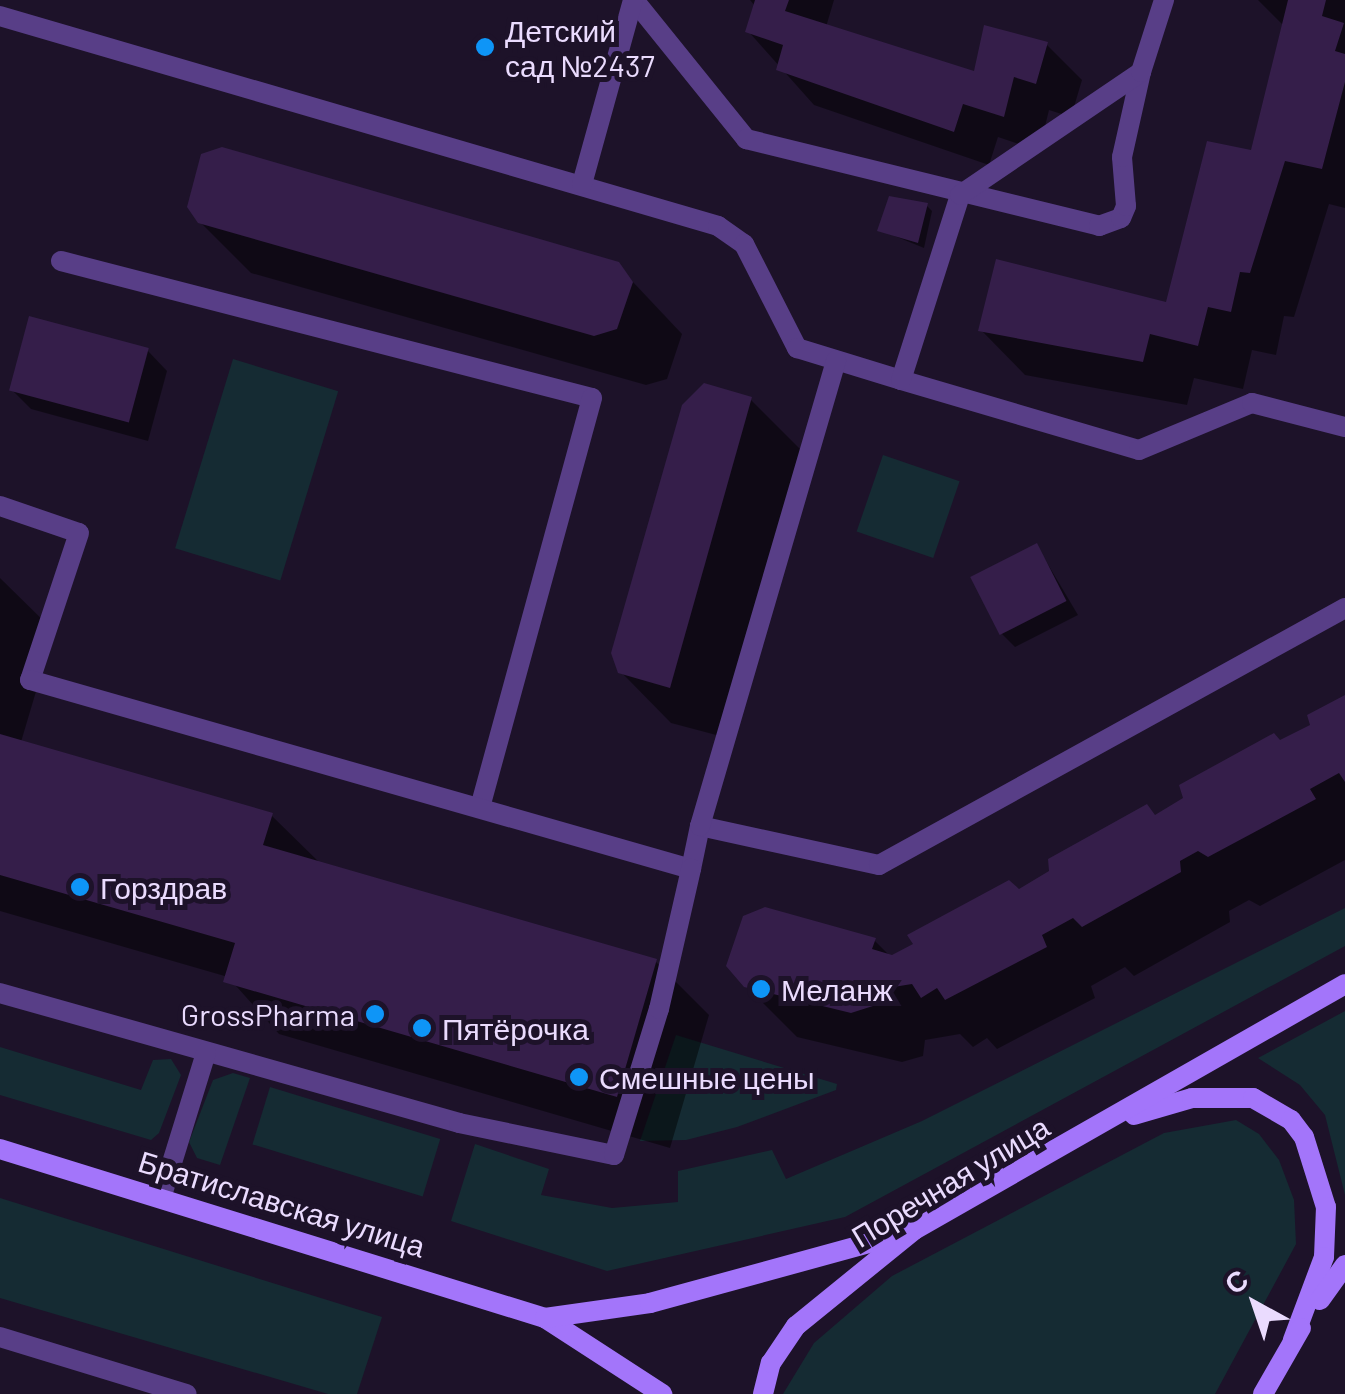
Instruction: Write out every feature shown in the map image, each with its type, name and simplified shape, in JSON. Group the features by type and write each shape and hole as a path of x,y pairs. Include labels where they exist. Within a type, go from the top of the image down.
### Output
{"main road":[{"name":"Поречная улица","path":"763,1394 771,1363 796,1326 914,1230 1108,1123 1345,984"},
{"name":"Поречная улица","path":"1108,1123 1192,1098 1224,1096 1253,1098 1291,1120 1312,1152 1326,1208 1318,1284 1293,1340"},
{"name":"Братиславская улица","path":"0,1149 162,1195 545,1318 662,1394"},
{"name":"Братиславская улица","path":"545,1318 666,1299 914,1230"},
{"name":"Поречная улица","path":"1262,1394 1293,1340 1345,1266"}],"lane":[{"path":"582,184 633,0"},
{"path":"633,0 746,138 960,196 1100,226 1121,218 1124,144 1164,0"},
{"path":"4,10 718,226 744,244 796,348 1139,450 1252,403 1345,427"},
{"path":"901,380 960,196 1141,72"},
{"path":"61,261 592,398 480,808"},
{"path":"0,992 459,1123 614,1155 660,1009 700,826 836,360"},
{"path":"0,506 78,533 30,680 691,869"},
{"path":"700,826 879,865 1345,608"},
{"path":"162,1195 206,1053"},
{"path":"0,1337 188,1394"}],"shaded area":[{"path":"233,359 338,391 280,581 175,548"},
{"path":"883,455 960,481 933,558 857,532"},
{"path":"1345,908 1345,946 845,1217 607,1271 451,1221 475,1144 549,1169 541,1195 612,1208 678,1202 678,1171 772,1150 786,1179 922,1121"},
{"path":"1345,1011 1345,1195 1325,1115 1300,1085 1258,1058"},
{"path":"676,1035 837,1084 836,1090 737,1127 686,1140 640,1141"},
{"path":"0,1047 141,1090 153,1060 171,1059 181,1075 159,1133 151,1140 0,1095"},
{"path":"233,1073 250,1078 220,1165 197,1158 189,1142 213,1080"},
{"path":"270,1087 440,1139 423,1196 252,1144"},
{"path":"1236,1120 1259,1134 1279,1160 1294,1200 1296,1244 1215,1394 783,1394 814,1343 892,1276 1164,1133"},
{"path":"0,1198 382,1317 357,1394 328,1394 0,1298"}],"building":[{"path":"755,0 789,0 785,11 974,71 984,25 1048,42 1036,84 1014,77 1004,117 963,104 954,132 776,70 783,45 745,32"},
{"path":"1288,0 1326,0 1322,16 1344,23 1335,51 1345,54 1345,82 1322,169 1285,161 1250,273 1240,272 1231,312 1208,307 1198,346 1150,334 1143,362 978,331 996,259 1166,302 1207,141 1251,150"},
{"path":"222,147 619,262 633,282 617,329 594,336 198,223 187,207 201,154"},
{"path":"889,196 928,203 918,243 877,231"},
{"path":"29,316 149,348 129,422 9,390"},
{"path":"704,383 752,397 670,688 618,673 611,653 682,405"},
{"path":"1037,543 1067,601 1000,635 970,577"},
{"path":"1345,695 1345,782 1339,773 1310,789 1316,799 1208,857 1198,851 1180,861 1181,872 1082,927 1073,918 1042,935 1047,947 945,1000 937,988 921,998 912,984 875,990 873,1006 851,1013 744,987 726,966 743,916 765,907 876,938 872,949 892,955 913,944 907,935 1009,880 1019,889 1049,871 1048,859 1147,804 1155,815 1183,798 1179,785 1274,733 1280,740 1310,725 1307,715"},
{"path":"0,734 273,813 263,845 657,959 617,1097 223,982 235,943 0,875"}],"place":[{"name":"Детский сад №2437","path":"485,47"},
{"name":"Горздрав","path":"80,887"},
{"name":"Меланж","path":"761,989"},
{"name":"GrossPharma","path":"375,1014"},
{"name":"Пятёрочка","path":"422,1028"},
{"name":"Смешные цены","path":"579,1077"}]}
